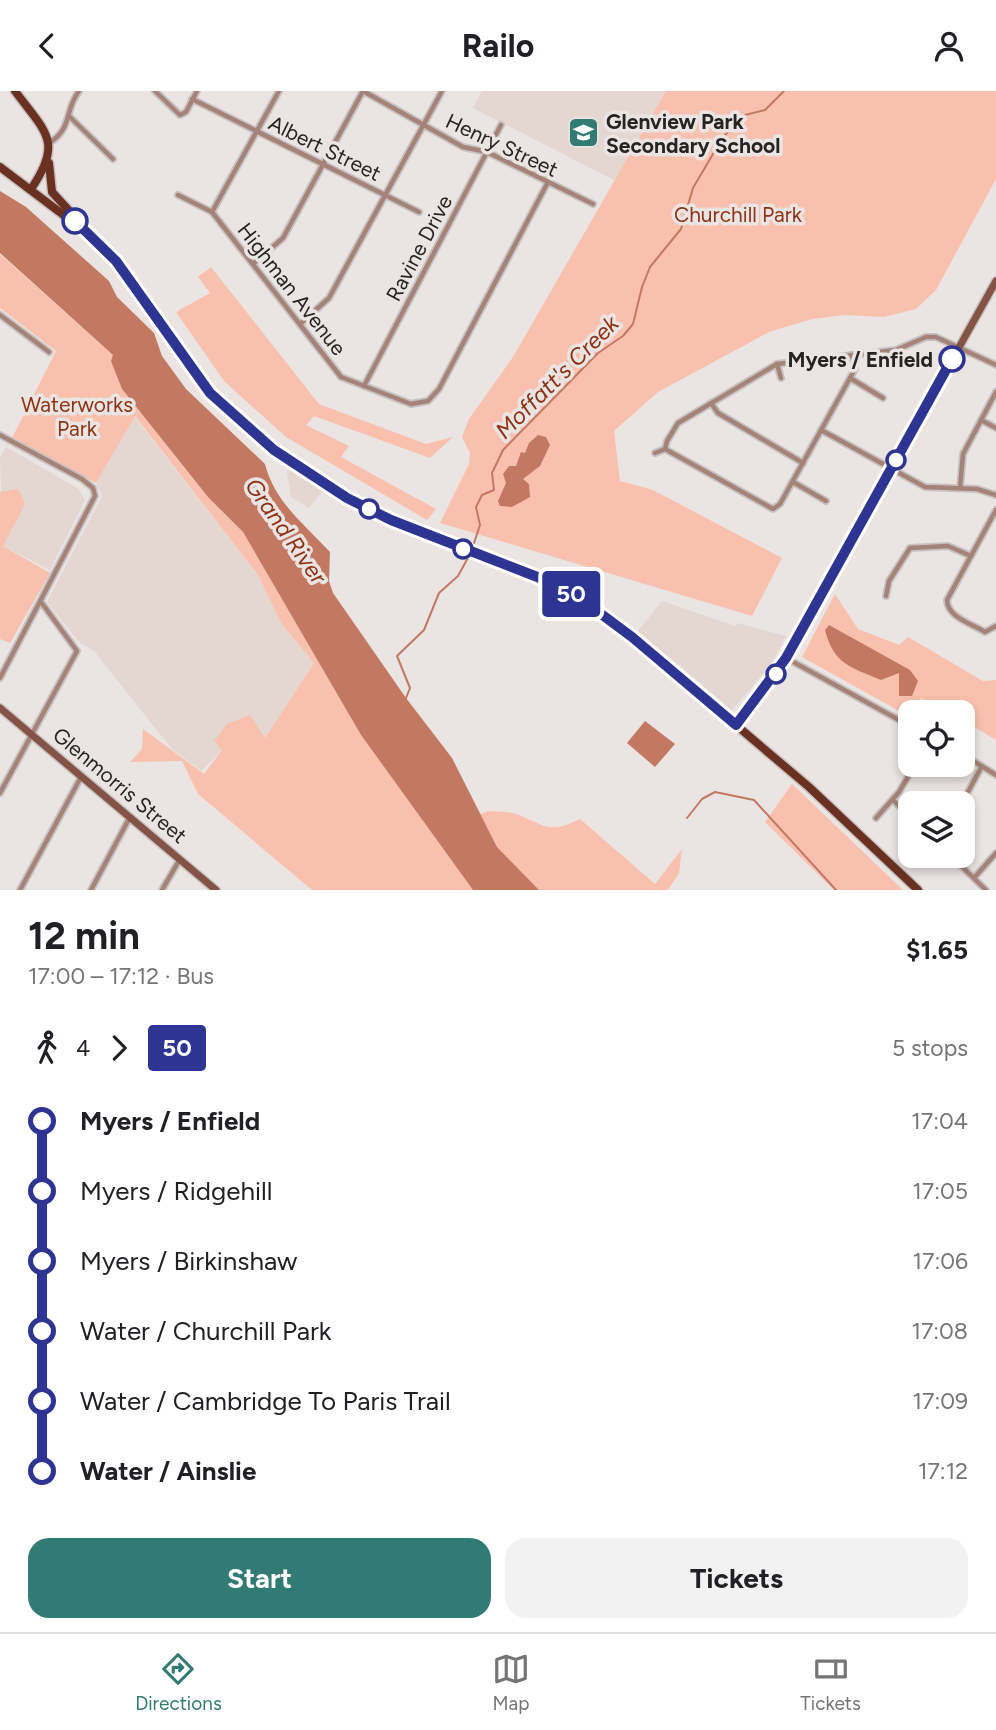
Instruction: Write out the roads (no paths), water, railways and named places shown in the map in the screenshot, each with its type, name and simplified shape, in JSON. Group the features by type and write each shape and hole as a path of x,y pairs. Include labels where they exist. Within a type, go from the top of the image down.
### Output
{"main road":[{"path":"15,91 49,143 52,192 116,261 210,393 241,423 274,450 347,498 423,535 540,578 589,605 632,637 808,787 918,890"},
{"path":"31,189 48,160"},
{"path":"0,167 86,230"},
{"path":"736,725 786,658 996,281"},
{"name":"Glenmorris Street","path":"0,708 216,890"}],"street":[{"path":"49,143 64,132 79,91"},
{"path":"155,91 180,115 186,112 197,91"},
{"path":"212,212 279,91"},
{"path":"254,263 283,238 363,91"},
{"name":"Henry Street","path":"363,91 463,147 487,152 593,204"},
{"path":"300,324 329,298 442,91"},
{"name":"Albert Street","path":"192,99 418,212"},
{"path":"69,116 113,159"},
{"name":"Ravine Drive","path":"364,386 501,125"},
{"name":"Highman Avenue","path":"178,195 212,212 337,373 411,404 428,401 436,395 548,182"},
{"path":"0,315 49,352"},
{"path":"665,450 667,441 678,423 777,364 896,350 926,337 936,337 996,365"},
{"path":"655,453 665,450 773,509 793,482 855,369 852,355"},
{"path":"777,364 781,378"},
{"path":"850,378 883,398"},
{"path":"960,488 963,454 996,393"},
{"path":"711,403 718,413 803,463"},
{"path":"981,420 996,428"},
{"path":"821,430 925,487 960,488 996,495"},
{"path":"0,435 82,479 94,491 95,500 0,678"},
{"path":"793,482 826,501"},
{"path":"996,510 947,600 947,608 985,632 996,626"},
{"path":"886,596 889,581 910,548 948,546 971,556"},
{"path":"0,793 78,651 41,602"},
{"path":"786,658 898,719"},
{"path":"975,762 996,775"},
{"path":"968,791 982,766"},
{"path":"20,890 82,776"},
{"path":"876,818 907,777"},
{"path":"892,800 898,806"},
{"path":"91,890 130,817"},
{"path":"974,878 996,853"},
{"path":"162,890 180,859"},
{"path":"964,868 986,890"}],"water":[{"name":"Grand River","path":"0,191 26,207 109,281 117,297 154,333 162,356 186,389 265,464 283,501 330,552 329,581 333,593 406,698 452,758 497,847 539,890 473,890 361,735 243,532 208,497 122,389 111,361 113,355 0,253"},
{"path":"538,435 546,437 550,445 540,466 523,479 529,484 530,497 512,507 500,506 498,501 506,483 503,474 509,466 516,466 521,452 525,453 529,443"},
{"path":"829,625 910,670 918,681 912,696 899,696 899,673 881,680 861,672 839,658 833,651 825,630"},
{"path":"645,721 675,744 655,767 627,743"}],"waterway":[{"name":"Moffatt's Creek","path":"472,549 480,525 476,507 482,495 494,490 492,473 503,450 598,353 623,336 633,324 650,267 681,229 693,188 723,137 745,115 765,110 784,91"},
{"name":"Moffatt's Creek","path":"406,698 410,688 397,656 424,630 439,593 458,576 470,554"},
{"path":"687,818 702,799 715,792 754,800 836,890"}],"place":[{"name":"Glenview Park Secondary School","path":"583,133"},
{"name":"Myers / Enfield","path":"952,359"}],"park label":[{"name":"Churchill Park","path":"738,214"},
{"name":"Waterworks Park","path":"77,416"}]}
